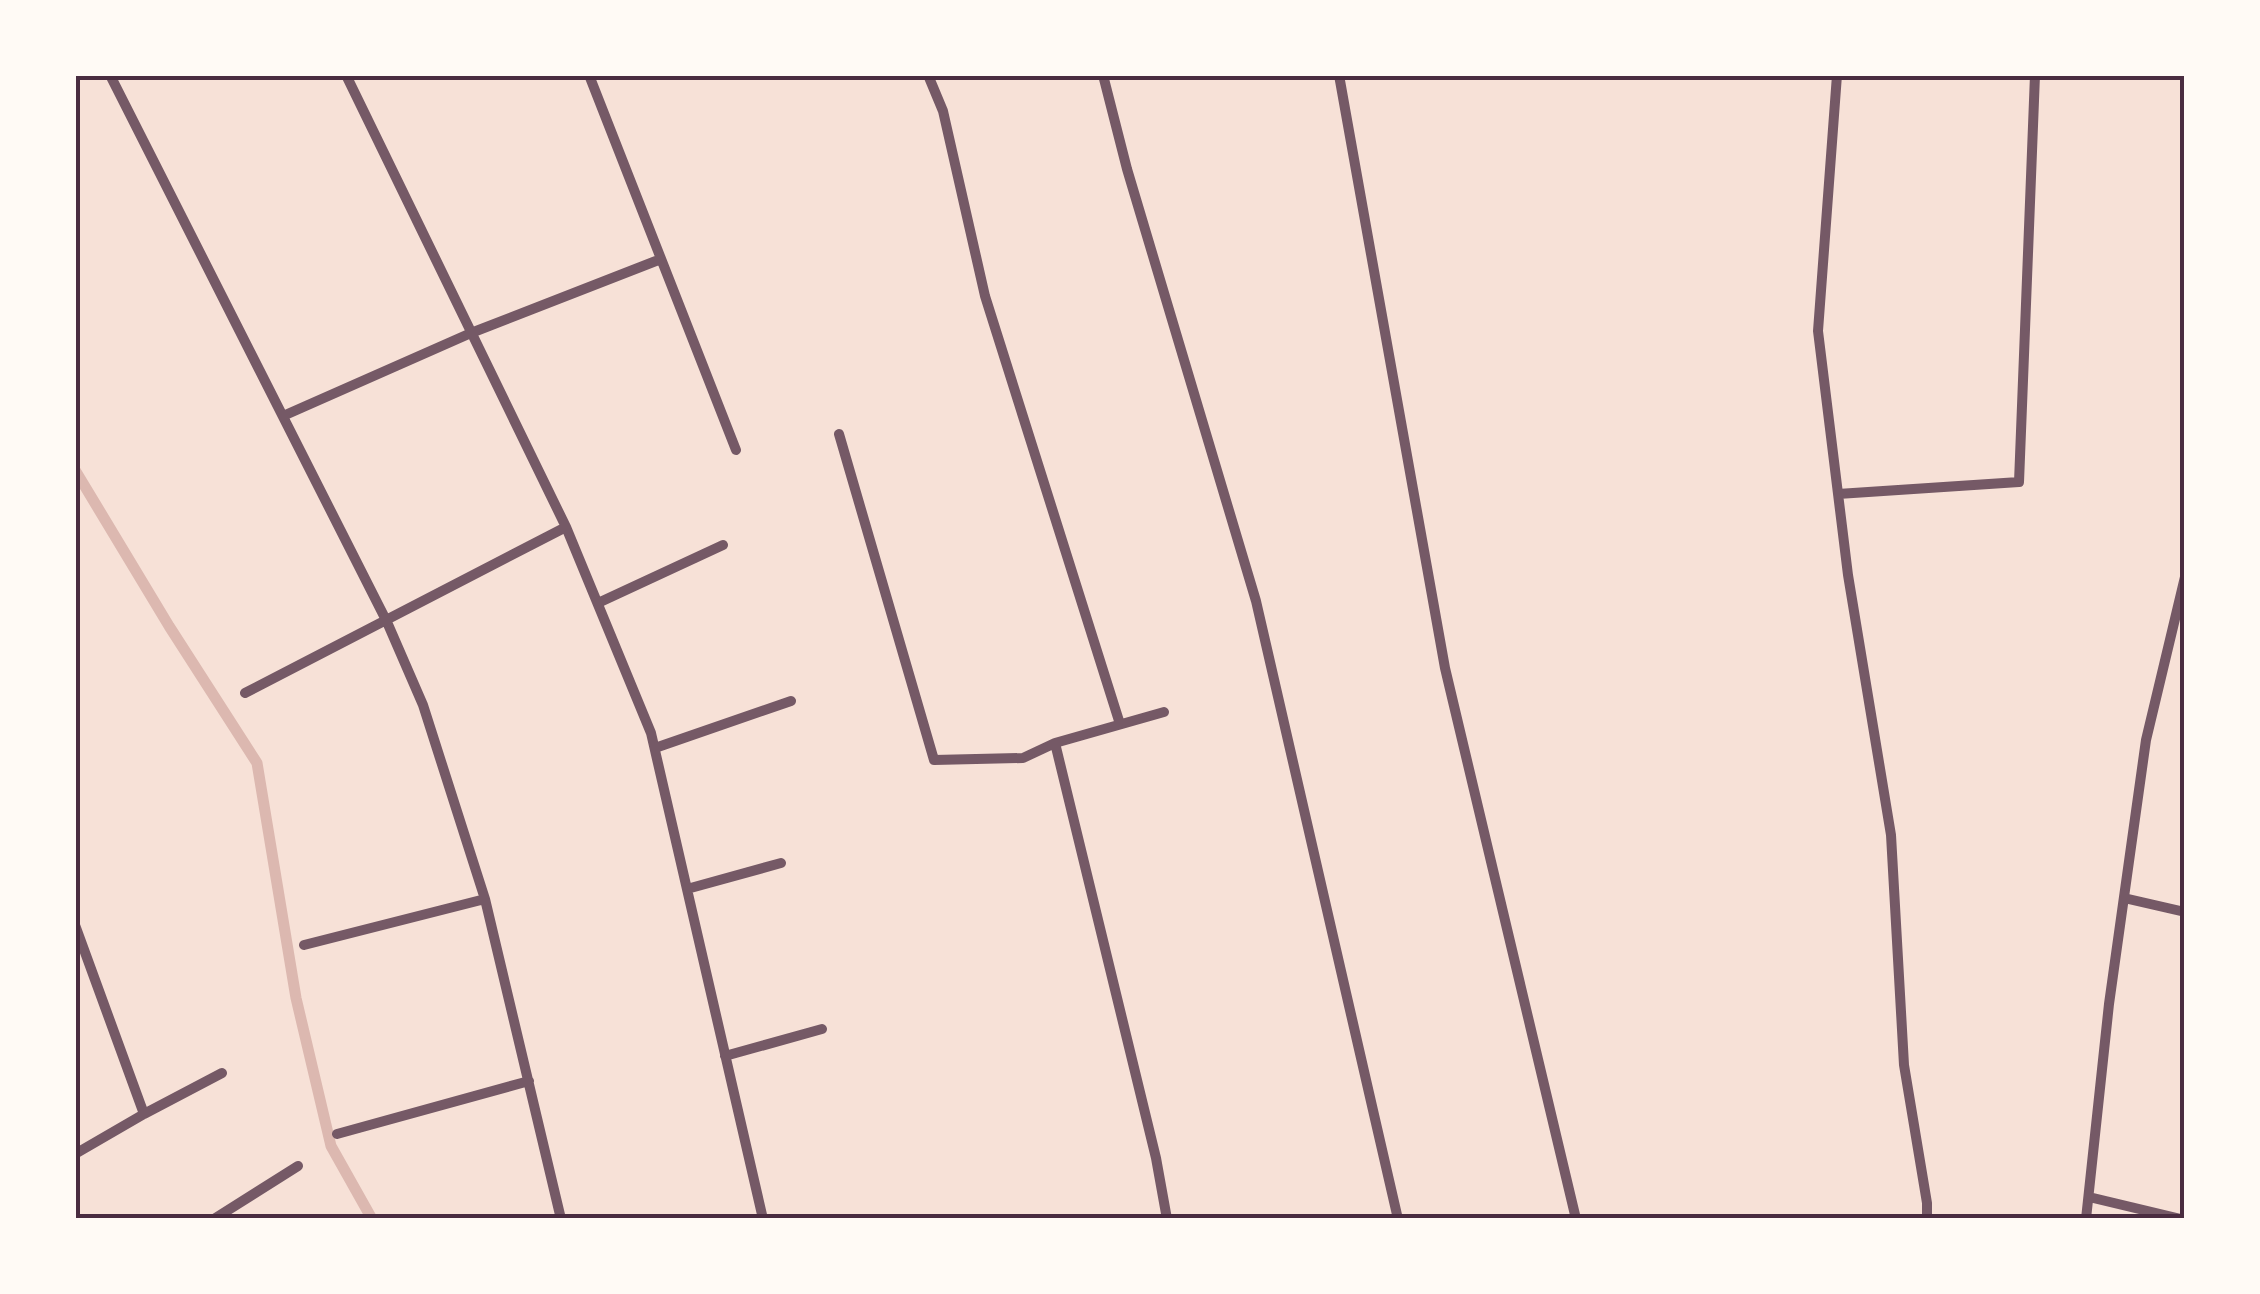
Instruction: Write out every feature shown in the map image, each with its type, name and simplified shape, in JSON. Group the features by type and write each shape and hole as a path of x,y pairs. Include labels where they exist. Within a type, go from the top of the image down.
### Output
{"street":[{"path":"110,75 387,622 423,705 484,899 561,1219"},
{"path":"346,75 566,528 651,732 763,1219"},
{"path":"588,75 736,450"},
{"path":"928,75 943,110 985,296 1120,724"},
{"path":"1103,75 1127,169 1256,601 1398,1219"},
{"path":"1339,75 1446,668 1576,1219"},
{"path":"1837,75 1818,331 1848,575 1891,834 1904,1065 1927,1219"},
{"path":"1838,494 2019,482 2034,75"},
{"path":"283,416 471,333 661,259"},
{"path":"839,434 934,760 1024,758 1055,743 1164,712"},
{"path":"245,694 566,528"},
{"path":"598,604 723,545"},
{"path":"2086,1219 2108,1004 2146,740 2185,577"},
{"path":"655,748 791,701"},
{"path":"1055,743 1156,1158 1167,1219"},
{"path":"687,889 781,863"},
{"path":"2124,898 2185,912"},
{"path":"304,944 484,899"},
{"path":"75,925 144,1114"},
{"path":"726,1056 822,1029"},
{"path":"75,1154 222,1073"},
{"path":"338,1134 528,1082"},
{"path":"214,1219 298,1166"},
{"path":"2088,1196 2181,1219"}],"waterway":[{"path":"75,470 257,763 296,998 331,1146 372,1219"}]}
